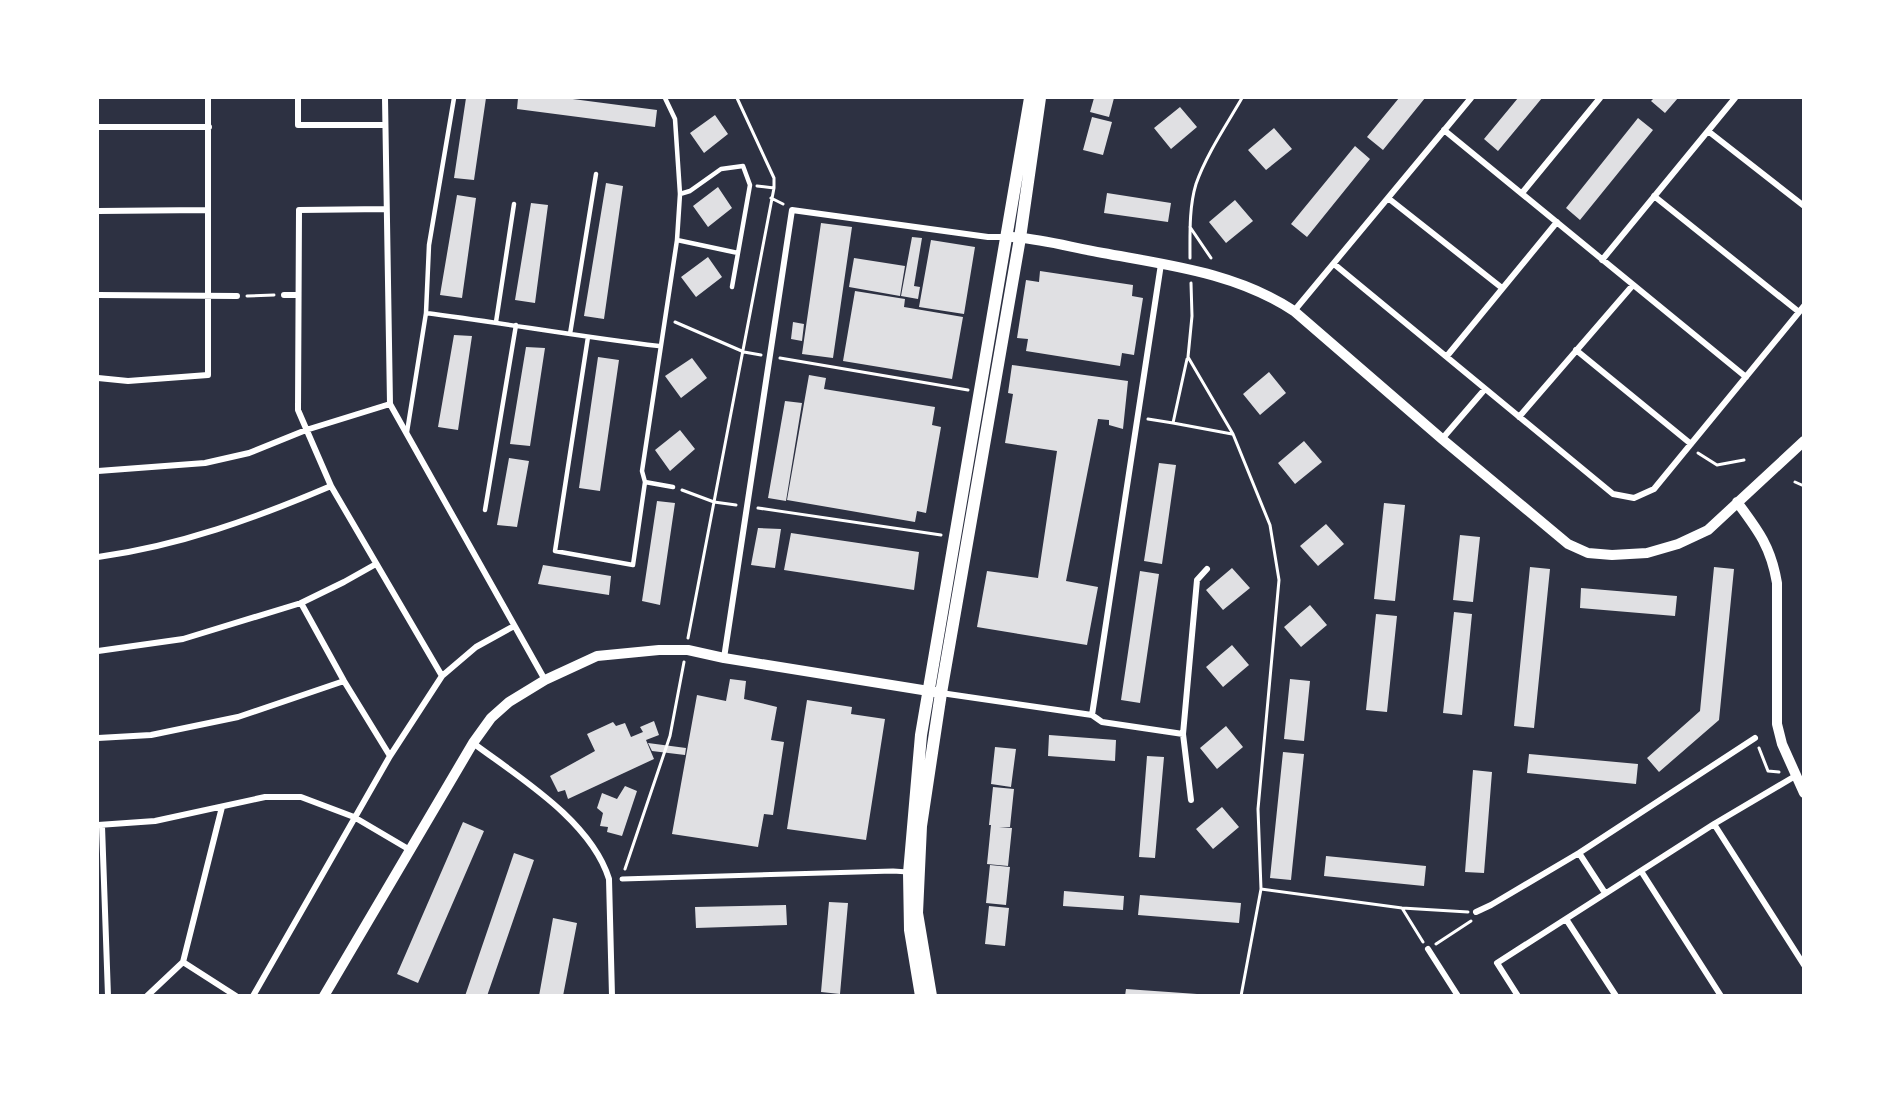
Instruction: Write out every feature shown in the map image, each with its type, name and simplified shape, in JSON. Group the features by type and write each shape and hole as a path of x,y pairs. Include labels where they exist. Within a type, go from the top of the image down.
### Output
{"main road":[{"path":"931,996 917,913 921,826 935,691 1030,98"},
{"path":"921,996 910,930 909,873 921,735 935,691 1020,238 1040,98"}],"street":[{"path":"98,378 128,381 208,375 208,98"},
{"path":"298,98 298,125 385,125"},
{"path":"385,98 390,404 545,680"},
{"path":"1294,311 1470,98"},
{"path":"1521,193 1600,98"},
{"path":"1602,260 1735,98"},
{"path":"98,127 209,127"},
{"path":"1444,130 1746,377"},
{"path":"1708,131 1803,206"},
{"path":"1334,264 1612,494 1634,498 1654,489 1801,309 1654,196"},
{"path":"1388,198 1502,288"},
{"path":"386,209 299,210 298,410 331,486 442,676"},
{"path":"98,211 207,210"},
{"path":"724,658 792,210 988,237 1020,238 1201,272 1243,285 1274,298 1294,311 1568,544 1588,553 1612,555 1647,553 1678,544 1708,530 1803,441"},
{"path":"1447,356 1557,222"},
{"path":"1092,715 1161,264"},
{"path":"1519,417 1633,285"},
{"path":"98,295 237,296"},
{"path":"284,295 298,295"},
{"path":"1576,350 1690,446"},
{"path":"1442,439 1485,389"},
{"path":"98,471 205,463 249,453 306,430 390,404"},
{"path":"98,556 124,553 200,535 275,510 331,486"},
{"path":"1737,502 1762,536 1774,562 1777,583 1777,724 1782,744 1803,793"},
{"path":"98,651 183,639 301,603 376,564"},
{"path":"1191,800 1183,734 1197,580 1207,569"},
{"path":"301,603 344,681 390,756"},
{"path":"253,996 390,756 442,676 476,647 514,626"},
{"path":"324,996 473,743 491,718 510,702 545,680 597,656 659,650 688,650 724,658 1092,715 1102,722 1183,734"},
{"path":"98,738 151,735 238,717 344,681"},
{"path":"1476,912 1579,852 1755,738"},
{"path":"473,743 555,805 573,822 604,862 609,879 612,996"},
{"path":"1518,996 1497,963 1714,824 1797,775"},
{"path":"108,996 100,826 155,821 265,797 301,797 354,817 410,850"},
{"path":"147,996 183,962 222,807"},
{"path":"1714,824 1803,965"},
{"path":"1579,852 1605,893"},
{"path":"622,879 893,871 909,873"},
{"path":"1641,871 1721,996"},
{"path":"1566,919 1616,996"},
{"path":"1428,949 1458,996"},
{"path":"183,962 236,996"}],"lane":[{"path":"407,432 426,313 429,245 454,98"},
{"path":"588,337 555,551 633,565 645,482 642,471 659,346 677,240 680,194 675,119 665,98"},
{"path":"680,194 690,191 721,169 743,165 750,185 732,287"},
{"path":"570,334 596,174"},
{"path":"496,322 514,204"},
{"path":"677,240 738,253"},
{"path":"426,313 659,346"},
{"path":"485,510 516,325"},
{"path":"645,482 673,488"}],"path":[{"path":"687,643 774,188 774,178 737,98"},
{"path":"1211,258 1190,226 1196,184 1216,142 1242,98"},
{"path":"750,185 774,188"},
{"path":"237,296 284,295"},
{"path":"1173,423 1188,357 1192,316"},
{"path":"664,318 744,352 766,356"},
{"path":"778,357 971,390"},
{"path":"1188,357 1233,435 1270,525 1279,580 1258,809 1261,889 1241,996"},
{"path":"1140,418 1233,435"},
{"path":"1690,446 1718,465 1744,460"},
{"path":"1795,482 1803,486"},
{"path":"673,488 714,502 738,505"},
{"path":"750,507 952,537"},
{"path":"622,879 670,736 685,654"},
{"path":"1755,738 1768,771 1779,772"},
{"path":"1261,889 1402,908 1476,912 1470,922 1428,949 1402,908"}],"building":[{"path":"466,98 486,98 474,180 454,178"},
{"path":"518,98 565,98 657,110 655,127 517,109"},
{"path":"1094,98 1114,98 1109,117 1090,112"},
{"path":"1399,98 1425,98 1383,150 1367,137"},
{"path":"1518,98 1542,98 1498,151 1484,139"},
{"path":"1654,98 1678,98 1665,113 1651,101"},
{"path":"1180,107 1197,127 1171,149 1154,128"},
{"path":"715,115 728,134 704,153 690,133"},
{"path":"1092,117 1112,122 1103,155 1083,150"},
{"path":"1638,118 1653,130 1580,220 1566,208"},
{"path":"1274,128 1292,149 1266,170 1248,150"},
{"path":"1355,146 1370,159 1307,237 1291,224"},
{"path":"606,183 623,186 604,319 584,316"},
{"path":"718,187 732,208 708,227 693,206"},
{"path":"1107,193 1171,203 1168,222 1104,213"},
{"path":"457,195 476,198 462,298 440,295"},
{"path":"1235,200 1253,221 1226,243 1209,222"},
{"path":"531,203 548,205 535,303 515,300"},
{"path":"821,223 852,227 833,358 802,354"},
{"path":"912,237 922,238 914,286 920,287 918,299 901,296"},
{"path":"931,240 975,247 964,314 919,307"},
{"path":"708,257 722,277 696,297 681,277"},
{"path":"854,258 905,266 900,296 849,287"},
{"path":"1040,271 1133,285 1132,296 1143,298 1134,355 1122,353 1120,366 1026,351 1028,339 1017,338 1026,280 1039,282"},
{"path":"855,291 905,299 904,307 963,317 952,379 843,361"},
{"path":"793,322 804,324 802,341 791,339"},
{"path":"454,335 472,336 458,430 438,427"},
{"path":"526,347 545,348 530,446 510,444"},
{"path":"598,357 619,360 600,491 579,488"},
{"path":"692,358 707,378 681,398 665,376"},
{"path":"1012,365 1128,381 1123,429 1109,425 1109,420 1098,419 1066,581 1098,587 1087,645 977,627 987,571 1038,578 1057,451 1005,443 1013,394 1008,393"},
{"path":"1269,372 1286,393 1260,415 1243,394"},
{"path":"809,375 826,378 824,389 935,407 932,425 941,427 926,513 917,511 915,522 787,500"},
{"path":"785,401 802,403 786,501 768,498"},
{"path":"680,430 695,449 670,471 655,450"},
{"path":"1304,441 1322,462 1295,484 1278,463"},
{"path":"509,458 529,461 517,527 497,525"},
{"path":"1159,463 1176,465 1162,564 1144,561"},
{"path":"657,501 675,503 660,605 642,601"},
{"path":"1384,503 1405,505 1395,601 1374,599"},
{"path":"1326,524 1344,544 1318,566 1300,546"},
{"path":"758,528 781,529 775,568 751,565"},
{"path":"791,533 919,552 914,590 784,570"},
{"path":"1460,535 1480,537 1473,602 1453,600"},
{"path":"543,565 611,576 609,595 538,584"},
{"path":"1530,567 1550,569 1534,728 1514,726"},
{"path":"1714,567 1734,569 1719,720 1659,772 1647,758 1700,711"},
{"path":"1232,568 1250,588 1223,610 1206,590"},
{"path":"1140,571 1159,574 1140,703 1121,700"},
{"path":"1581,588 1677,596 1675,616 1580,608"},
{"path":"1310,605 1327,625 1301,647 1284,627"},
{"path":"1454,612 1472,614 1462,715 1443,713"},
{"path":"1376,614 1397,616 1387,712 1366,710"},
{"path":"1232,645 1249,665 1223,687 1206,667"},
{"path":"730,679 746,681 744,699 777,707 771,740 784,742 773,815 764,814 758,847 672,834 697,695 726,701"},
{"path":"1290,679 1310,681 1304,741 1284,739"},
{"path":"807,700 852,707 851,714 885,719 866,840 787,829"},
{"path":"654,721 659,735 646,740 654,759 568,799 565,790 558,792 550,776 595,751 587,734 613,722 616,726 625,723 631,737 643,732 640,727"},
{"path":"1226,726 1243,747 1217,769 1200,748"},
{"path":"1049,735 1116,740 1115,761 1048,756"},
{"path":"648,743 686,748 685,755 652,751"},
{"path":"995,747 1016,749 1011,787 991,784"},
{"path":"1283,752 1304,754 1291,880 1270,878"},
{"path":"1529,754 1638,764 1636,784 1527,773"},
{"path":"1147,756 1164,757 1155,858 1139,857"},
{"path":"1473,770 1492,772 1484,873 1465,872"},
{"path":"625,786 637,791 622,836 607,832 608,827 600,826 603,813 597,808 602,793 617,799"},
{"path":"993,787 1014,789 1010,827 999,827 1012,828 1008,866 987,864"},
{"path":"1222,807 1239,827 1213,849 1196,829"},
{"path":"463,822 484,831 418,983 397,974"},
{"path":"514,853 534,860 487,996 465,996"},
{"path":"1326,856 1426,866 1424,886 1324,876"},
{"path":"990,865 1010,867 1006,905 986,903"},
{"path":"1064,891 1124,896 1123,910 1063,906"},
{"path":"1140,895 1241,903 1239,923 1138,915"},
{"path":"829,902 848,903 840,994 821,992"},
{"path":"786,905 787,925 696,928 695,907"},
{"path":"989,906 1009,908 1005,946 985,944"},
{"path":"553,918 577,923 563,996 539,996"},
{"path":"1126,989 1197,994 1197,996 1125,996"}]}
